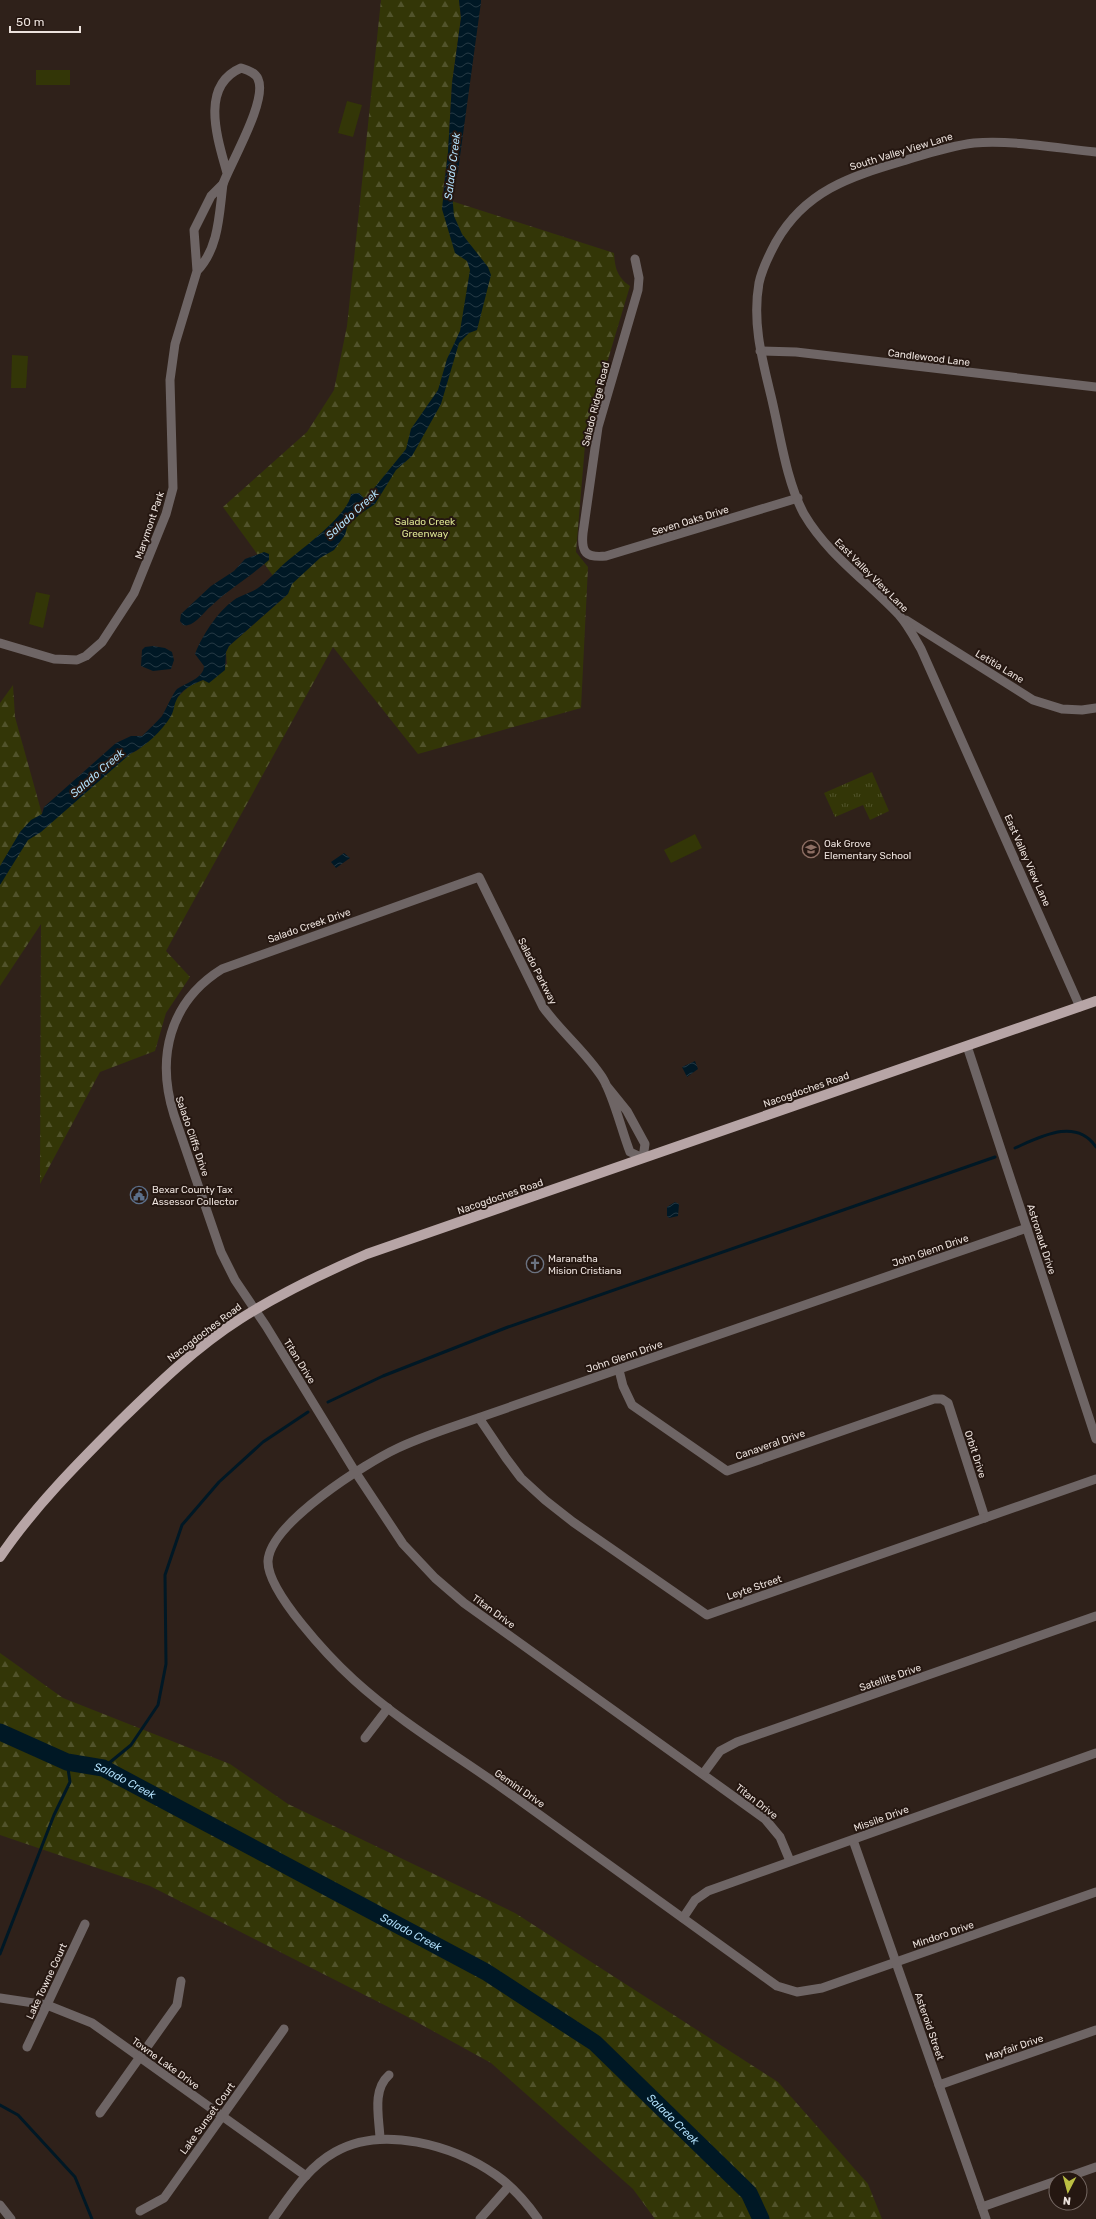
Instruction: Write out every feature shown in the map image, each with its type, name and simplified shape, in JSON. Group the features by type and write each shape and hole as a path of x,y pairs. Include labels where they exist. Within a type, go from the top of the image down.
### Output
{"main road":[{"name":"Nacogdoches Road","path":"0,1557 63,1480 157,1384 225,1328 254,1310 319,1275 367,1254 1096,1001"}],"street":[{"name":"Marymont Park","path":"197,271 207,260 214,246 223,184 227,173 233,164 259,101 258,79 252,71 241,68 231,72 223,81 218,91 214,116 227,173"},
{"name":"South Valley View Lane","path":"795,215 827,189 857,174 956,146 993,143 1096,152"},
{"name":"Marymont Park","path":"0,643 54,659 77,660 86,656 102,642 119,619 134,593 147,564 171,495 173,476 170,380 172,358 197,271 194,230 211,196 223,184"},
{"name":"East Valley View Lane","path":"795,215 772,250 759,283 757,317 760,350 789,471 803,512 822,540 900,616 929,663 1080,1007"},
{"name":"Salado Ridge Road","path":"588,555 584,551 582,545 596,440 638,290 639,278 635,259"},
{"name":"Candlewood Lane","path":"760,350 796,352 1096,387"},
{"name":"Seven Oaks Drive","path":"588,555 598,557 612,555 798,498"},
{"name":"Letitia Lane","path":"900,616 1033,700 1062,709 1082,710 1096,708"},
{"name":"Salado Creek Drive","path":"173,1030 185,1004 212,975 222,969 479,877"},
{"name":"Salado Parkway","path":"479,877 543,1007 586,1054 606,1085 628,1111 645,1144 643,1158 630,1152 606,1085"},
{"name":"Salado Cliffs Drive","path":"173,1030 165,1068 168,1097 221,1252 234,1280 254,1310"},
{"name":"Astronaut Drive","path":"967,1046 1096,1439"},
{"name":"John Glenn Drive","path":"269,1564 273,1542 286,1527 332,1488 399,1448 479,1418 1027,1228"},
{"name":"Titan Drive","path":"254,1310 266,1326 356,1473 403,1544 447,1589 771,1824 780,1837 790,1861"},
{"name":"Canaveral Drive","path":"619,1370 623,1386 632,1405 727,1471 927,1401 942,1399"},
{"name":"Orbit Drive","path":"942,1399 948,1403 985,1518"},
{"name":"Leyte Street","path":"479,1418 521,1478 545,1500 573,1522 707,1615 1096,1479"},
{"name":"Gemini Drive","path":"269,1564 269,1571 280,1594 307,1629 344,1671 388,1708 777,1986 796,1992"},
{"name":"Satellite Drive","path":"703,1774 720,1751 737,1742 1096,1616"},
{"path":"365,1738 388,1708"},
{"name":"Missile Drive","path":"683,1918 695,1900 702,1895 790,1861 1096,1753"},
{"name":"Asteroid Street","path":"853,1840 986,2219"},
{"name":"Mindoro Drive","path":"796,1992 822,1988 1096,1892"},
{"name":"Lake Towne Court","path":"27,2047 85,1924"},
{"path":"100,2113 177,2005 181,1981"},
{"name":"Towne Lake Drive","path":"0,1998 46,2005 92,2023 306,2176"},
{"name":"Lake Sunset Court","path":"140,2211 164,2198 284,2029"},
{"name":"Mayfair Drive","path":"939,2085 1096,2030"},
{"path":"380,2138 378,2094 384,2080 389,2075"},
{"path":"274,2219 306,2176 320,2162 339,2150 355,2143 380,2138 421,2143 455,2154 482,2167 509,2186 538,2219"},
{"path":"1085,2171 1096,2167"},
{"path":"982,2207 1048,2184"},
{"path":"480,2219 509,2186"},
{"path":"0,2205 11,2219"}],"green space":[{"name":"Salado Creek Greenway","path":"381,0 459,0 461,18 452,83 448,152 442,198 614,253 619,276 630,286 586,433 576,552 588,567 581,708 418,754 333,647 166,951 190,977 166,1013 155,1051 100,1072 40,1184 41,924 0,986 0,703 13,685 15,717 42,814 47,826 130,754 138,750 171,715 176,699 190,685 203,680 227,664 226,652 229,646 287,595 223,507 307,432 334,390 347,326"},
{"path":"36,70 70,70 70,85 36,85"},
{"path":"347,101 362,105 353,137 338,133"},
{"path":"12,355 28,356 26,388 11,388"},
{"path":"36,592 50,595 43,628 29,624"},
{"path":"872,772 889,811 870,820 863,805 835,817 824,793"},
{"path":"695,834 702,848 671,863 664,850"},
{"path":"0,1653 63,1698 230,1764 288,1804 515,1913 778,2082 868,2184 882,2219 655,2219 633,2189 491,2063 404,2015 150,1886 0,1835"}],"water":[{"path":"459,0 481,0 481,2 458,171 452,193 454,216 462,234 488,267 491,275 477,330 469,333 459,343 441,404 412,456 396,470 375,504 357,517 349,520 345,535 334,550 320,558 292,584 288,594 229,646 226,652 225,670 209,683 203,680 180,694 175,703 171,716 153,738 130,754 41,832 28,840 0,885 0,866 20,832 31,820 42,814 44,807 116,743 131,736 142,736 160,719 177,689 194,680 201,674 204,666 195,654 206,632 216,618 234,600 262,585 285,563 323,531 342,512 351,494 359,493 366,498 406,449 411,429 438,390 447,359 460,331 470,270 467,261 455,253 442,209 448,152 452,83 461,18"},
{"path":"264,552 269,554 269,560 217,601 198,619 190,624 183,625 180,621 181,614 211,586 234,571 245,559"},
{"path":"153,646 165,648 172,652 174,660 171,669 153,671 141,666 142,650 145,647"},
{"path":"344,853 350,858 336,868 331,862"},
{"path":"695,1061 698,1069 687,1077 682,1067"},
{"path":"675,1202 679,1204 678,1216 669,1218 667,1216 667,1207"}],"waterway":[{"path":"1015,1148 1046,1135 1068,1131 1078,1133 1088,1138 1096,1147"},
{"path":"328,1402 383,1376 508,1327 995,1157"},
{"path":"103,1768 131,1745 158,1705 166,1664 165,1575 182,1525 219,1482 263,1442 308,1412"},
{"name":"Salado Creek","path":"0,1732 67,1762 103,1768 486,1972 595,2043 749,2193 761,2219"},
{"path":"0,1954 54,1815 70,1782 67,1762"},
{"path":"0,2105 18,2115 75,2177 92,2219"}],"place":[{"name":"Oak Grove Elementary School","path":"811,849"},
{"name":"Bexar County Tax Assessor Collector","path":"139,1195"},
{"name":"Maranatha Mision Cristiana","path":"535,1264"}]}
